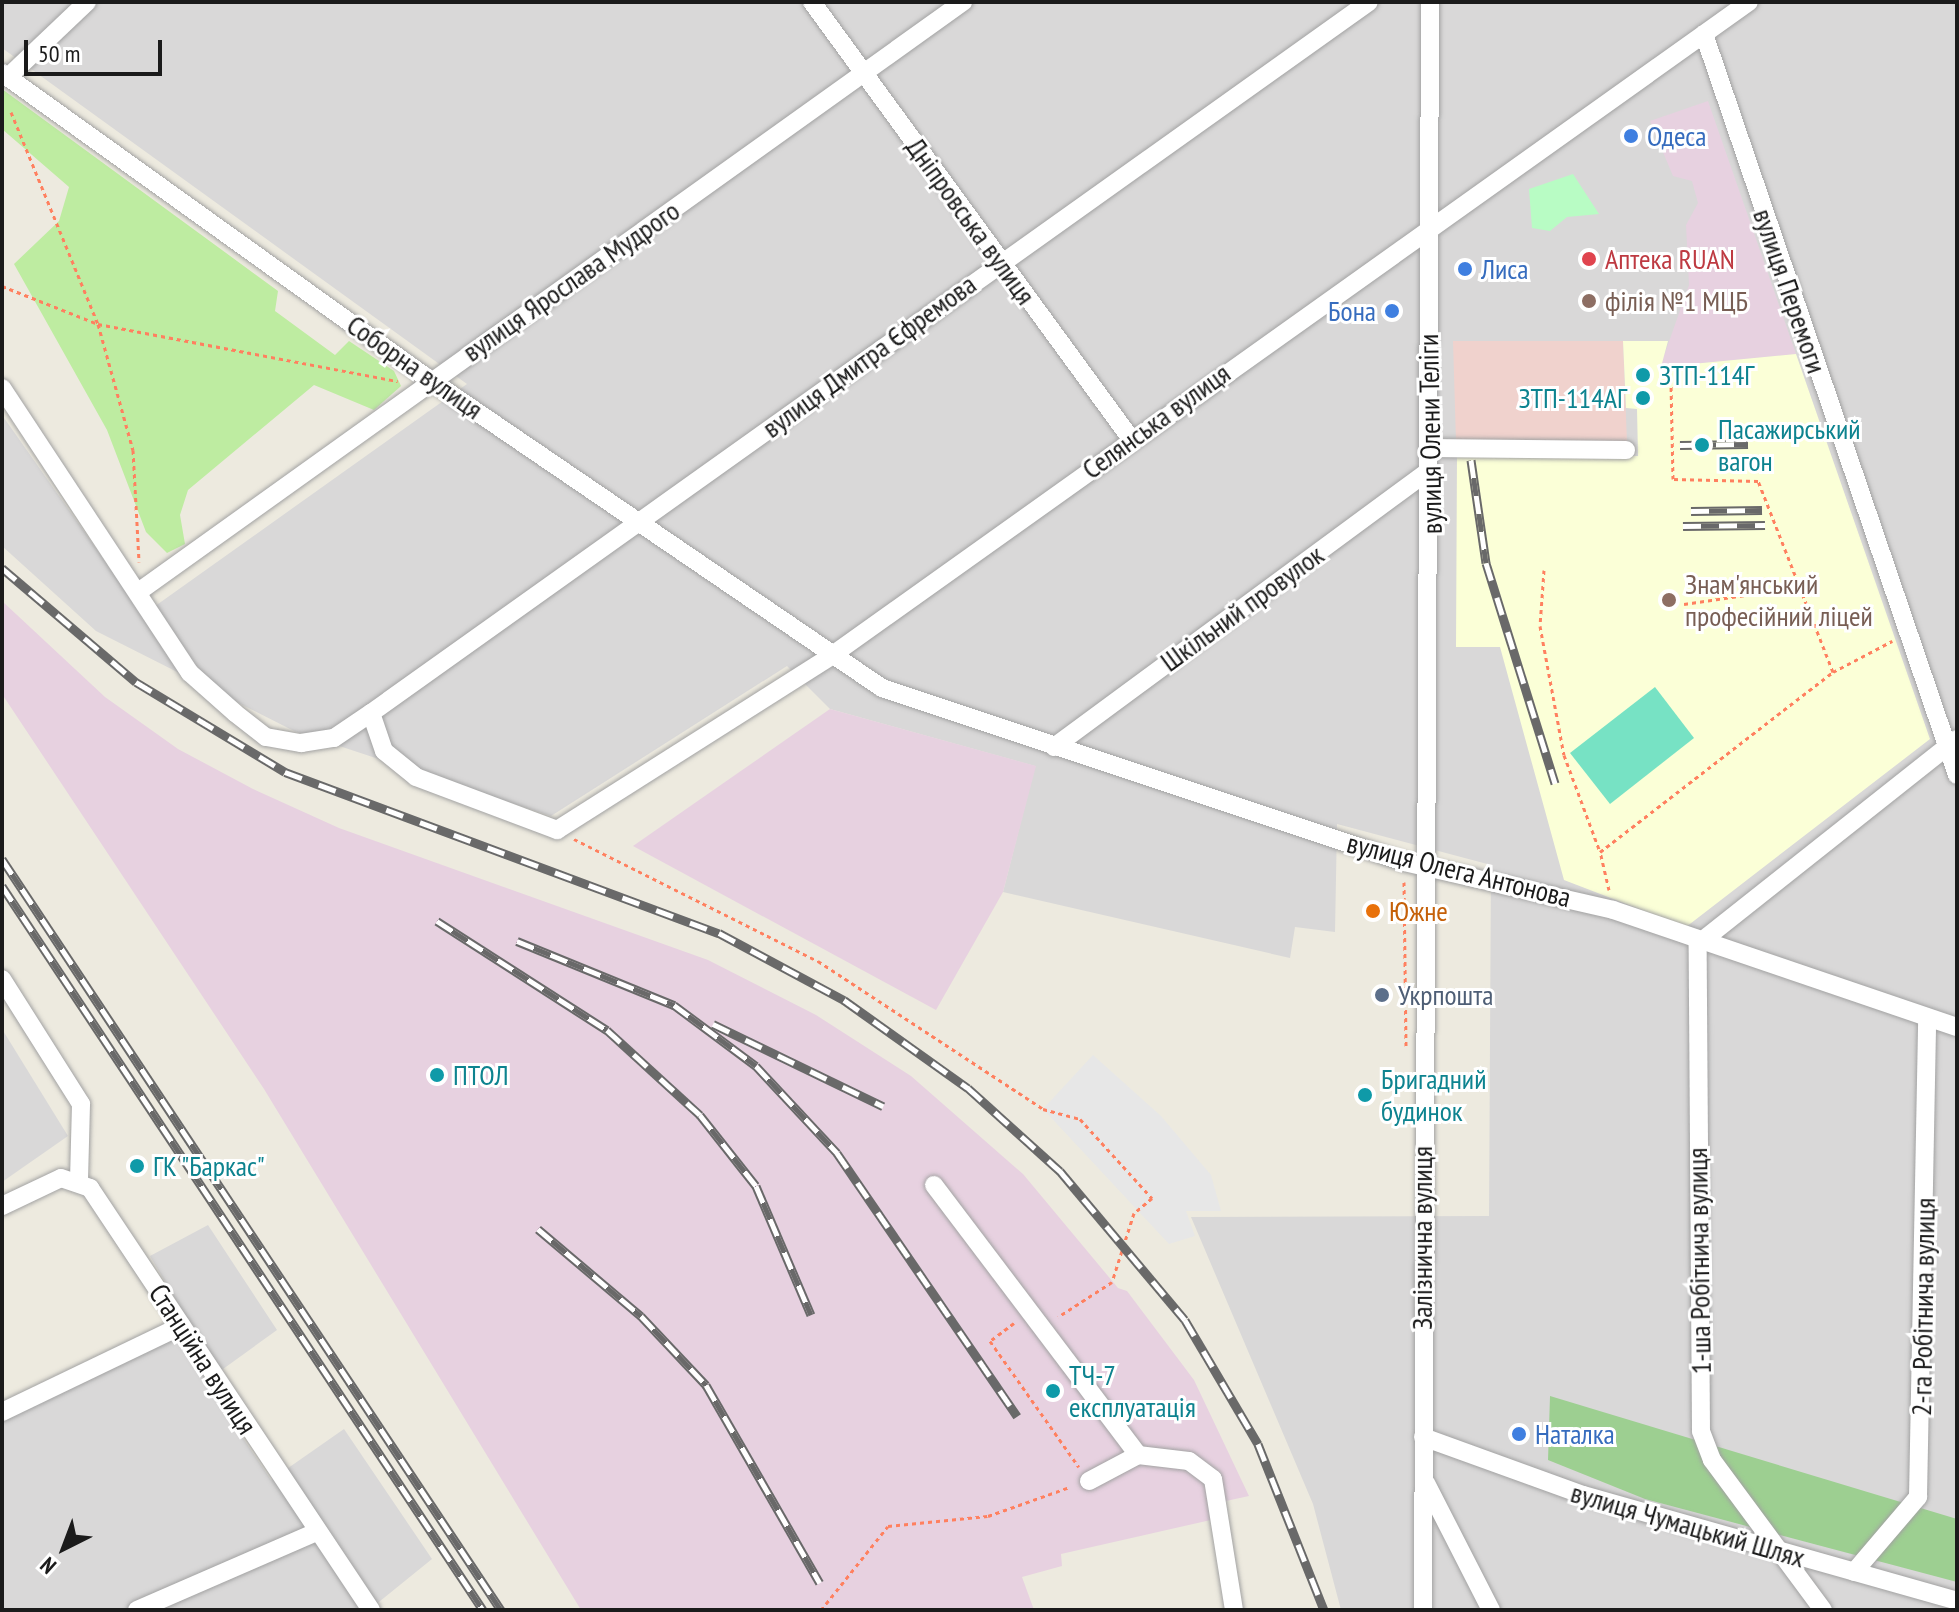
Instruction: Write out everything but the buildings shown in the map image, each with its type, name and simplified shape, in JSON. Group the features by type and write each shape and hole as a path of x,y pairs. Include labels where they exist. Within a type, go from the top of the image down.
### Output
{"street":[{"path":"5,75 87,2"},
{"name":"Дніпровська вулиця","path":"812,2 1131,439"},
{"name":"вулиця Ярослава Мудрого","path":"141,590 430,380 963,2"},
{"name":"вулиця Дмитра Єфремова","path":"2,388 141,590 190,673 266,737 334,738 1369,2"},
{"name":"вулиця Олени Теліги","path":"1421,867 1430,470 1430,2"},
{"name":"Селянська вулиця","path":"557,830 831,656 1429,224 1749,2"},
{"name":"вулиця Перемоги","path":"1704,34 1908,639 1952,742 1957,775"},
{"name":"Соборна вулиця","path":"5,75 430,380 643,518 831,656"},
{"path":"1429,448 1626,450"},
{"name":"Шкільний провулок","path":"1054,747 1430,470"},
{"name":"вулиця Олега Антонова","path":"831,656 910,700 1421,867 1613,910 1698,944 1957,1027"},
{"path":"371,713 384,751 416,777 557,830"},
{"path":"1698,944 1952,742"},
{"name":"Залізнична вулиця","path":"1421,867 1423,1610"},
{"name":"1-ша Робітнича вулиця","path":"1698,944 1701,1431 1712,1460 1823,1610"},
{"path":"2,979 81,1104 79,1180 42,1182 2,1206"},
{"name":"2-га Робітнича вулиця","path":"1854,1572 1918,1497 1927,1018"},
{"name":"Станційна вулиця","path":"79,1180 101,1201 316,1532 371,1610"},
{"path":"934,1185 1138,1455"},
{"path":"2,1412 181,1326"},
{"name":"вулиця Чумацький Шлях","path":"1423,1437 1583,1495 1957,1601"},
{"path":"1089,1481 1138,1455 1189,1461 1213,1479 1218,1526 1234,1610"},
{"path":"1424,1481 1491,1610"},
{"path":"137,1610 316,1532"}],"path":[{"path":"11,112 98,324 133,450 141,590"},
{"path":"2,286 98,324 382,381 430,380"},
{"path":"1671,383 1673,479 1758,481 1833,672"},
{"path":"1544,570 1540,626 1564,755 1600,852 1613,910"},
{"path":"1684,604 1800,587"},
{"path":"1600,852 1833,672 1908,639"},
{"path":"557,830 818,961 1043,1109 1080,1119 1152,1198"},
{"path":"821,1610 888,1526 988,1516 1089,1481"}],"shaded area":[{"path":"2,2 1957,2 1957,1610 1341,1610 1313,1504 1191,1217 1489,1216 1491,865 1337,824 1335,932 1295,927 1290,958 1003,892 1035,766 830,709 787,666 551,816 294,731 96,631 2,546 2,415 121,584 151,609 467,384 2,48"},
{"path":"1708,101 1796,354 1660,367 1689,285 1686,225 1698,203 1692,181 1673,176 1650,121"},
{"path":"1453,341 1623,341 1627,442 1456,442"},
{"name":"Знам'янський професійний ліцей","path":"1623,341 1668,341 1661,367 1796,354 1930,739 1686,927 1564,880 1500,647 1456,647 1457,454 1638,456 1637,409 1626,408"},
{"path":"2,601 105,697 178,749 253,789 339,828 708,960 816,1015 911,1076 1023,1174 1118,1288 1127,1291 1194,1380 1249,1496 1226,1501 1224,1517 1061,1554 1062,1566 1022,1577 1034,1610 581,1610 264,1089 2,694"},
{"path":"830,709 1036,766 1003,892 936,1010 633,846"},
{"path":"2,1029 68,1136 2,1182"},
{"path":"1093,1055 1161,1116 1211,1175 1221,1211 1186,1211 1195,1236 1169,1244 1043,1109"},
{"path":"208,1225 277,1330 205,1382 271,1480 344,1429 432,1559 369,1610 2,1610 2,1418 193,1329 150,1256"}],"green space":[{"path":"2,89 278,291 275,311 335,355 349,341 394,371 401,386 374,410 314,385 188,490 180,515 185,544 167,553 146,532 107,430 14,264 59,221 69,187 2,129"},
{"path":"1573,174 1599,214 1567,217 1550,231 1532,228 1529,189"},
{"path":"1655,687 1694,738 1610,804 1570,753"},
{"path":"1550,1396 1957,1519 1957,1582 1645,1499 1548,1460"}],"railway":[{"path":"1680,445 1748,444"},
{"path":"1471,460 1486,563 1555,783"},
{"path":"1691,511 1762,510"},
{"path":"1683,526 1765,525"},
{"path":"2,568 136,682 285,772 719,933 844,1000 968,1088 1060,1171 1185,1320 1258,1444 1324,1610"},
{"path":"2,859 501,1610"},
{"path":"2,886 483,1610"},
{"path":"437,921 607,1030 700,1115 756,1186 811,1315"},
{"path":"517,941 674,1005 756,1066 837,1153 1017,1416"},
{"path":"713,1024 883,1106"},
{"path":"538,1229 641,1316 706,1385 820,1583"}],"place":[{"name":"Одеса","path":"1631,136"},
{"name":"Аптека RUAN","path":"1589,259"},
{"name":"Лиса","path":"1465,269"},
{"name":"філія №1 МЦБ","path":"1589,301"},
{"name":"Бона","path":"1392,311"},
{"name":"ЗТП-114Г","path":"1643,375"},
{"name":"ЗТП-114АГ","path":"1643,398"},
{"name":"Пасажирський вагон","path":"1702,445"},
{"name":"Знам'янський професійний ліцей","path":"1669,600"},
{"name":"Южне","path":"1373,911"},
{"name":"Укрпошта","path":"1382,995"},
{"name":"ПТОЛ","path":"437,1075"},
{"name":"Бригадний будинок","path":"1365,1095"},
{"name":"ГК \"Баркас\"","path":"137,1166"},
{"name":"ТЧ-7 експлуатація","path":"1053,1391"},
{"name":"Наталка","path":"1519,1434"}]}
